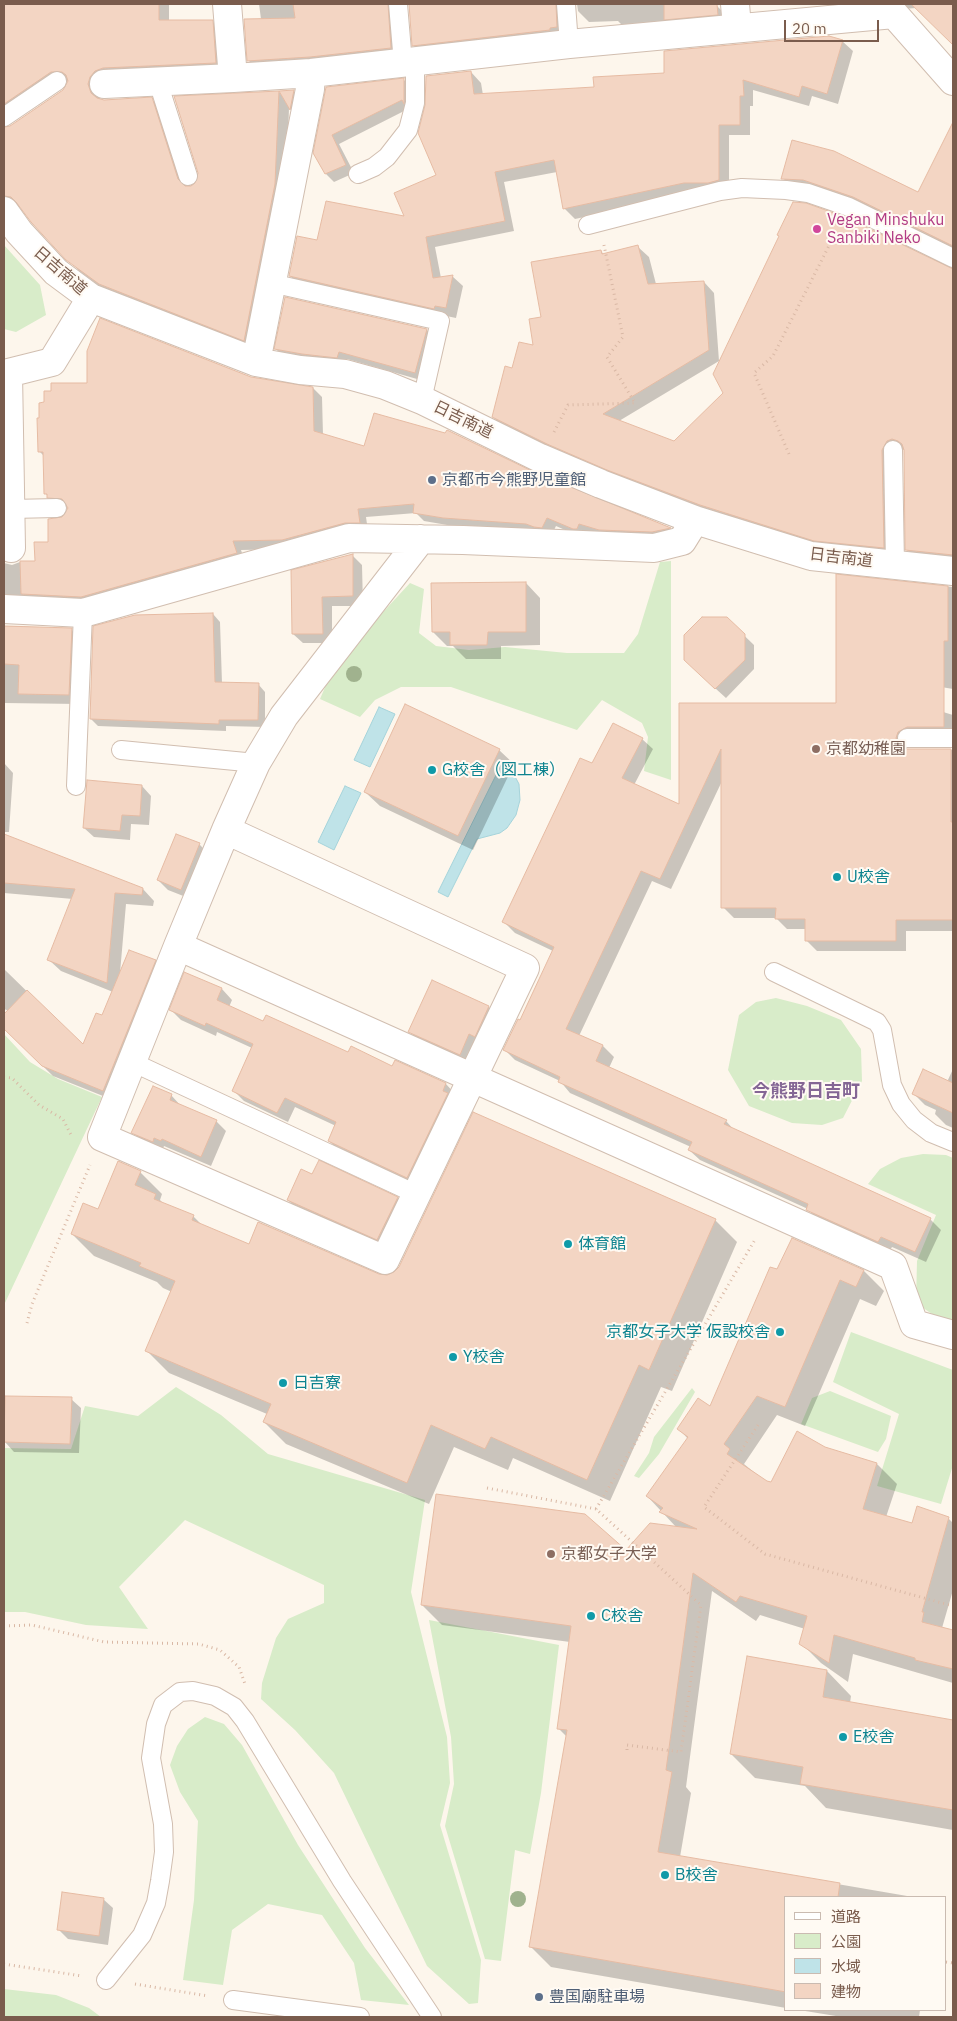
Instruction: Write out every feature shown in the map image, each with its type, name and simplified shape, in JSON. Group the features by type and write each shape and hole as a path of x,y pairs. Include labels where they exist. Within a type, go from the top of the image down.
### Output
{"street":[{"path":"227,4 233,78"},
{"path":"104,84 311,73 569,44 736,15 894,14 953,81"},
{"path":"256,362 310,89 311,73"},
{"name":"日吉南道","path":"4,211 19,232 56,272 91,298 256,362 300,370 345,374 385,385 422,400 540,458 601,484 695,520 811,556 953,571"},
{"path":"11,548 8,373 52,362 91,298"},
{"path":"4,609 83,613 349,538 654,548 682,541 695,520"},
{"path":"226,830 525,968 385,1260 102,1137 178,946 226,830 256,763 284,716 421,539"},
{"path":"178,946 893,1266 914,1324 953,1335"}],"lane":[{"path":"358,174 374,167 387,157 408,130 415,103 398,4"},
{"path":"566,4 569,44"},
{"path":"4,117 56,82"},
{"path":"158,82 188,176"},
{"path":"594,224 698,195 742,188 786,190 808,194 849,206 953,258"},
{"path":"271,283 440,321 422,400"},
{"path":"893,450 895,565"},
{"path":"11,509 56,508"},
{"path":"76,786 83,613"},
{"path":"907,738 953,738"},
{"path":"121,750 256,763"},
{"path":"774,972 877,1022 882,1030 892,1085 901,1104 914,1120 930,1134 953,1142"},
{"path":"132,1062 416,1194"},
{"path":"106,1980 142,1934 156,1903 164,1852 163,1824 151,1758 156,1724 163,1705 180,1692 193,1691 215,1696 234,1707 245,1721 342,1881 432,2017"},
{"path":"233,2000 308,2014 360,2017"}],"path":[{"path":"789,454 754,373 773,356 849,206"},
{"path":"540,458 568,405 636,403 607,356 622,337 594,224"},
{"path":"4,1077 12,1078 40,1105 63,1119 72,1136 102,1137 32,1304 27,1323"},
{"path":"596,1509 772,1212"},
{"path":"758,1425 704,1507 766,1554 953,1606"},
{"path":"487,1488 596,1509 701,1605 681,1752 628,1745 627,1751"},
{"path":"4,1626 32,1625 104,1642 198,1644 220,1650 239,1667 245,1686 234,1707"},
{"path":"157,1988 233,2000"}],"green space":[{"path":"4,245 40,285 46,315 16,332 4,329"},
{"path":"671,561 671,780 644,771 648,737 642,723 602,700 577,730 451,687 401,687 375,700 360,717 320,699 335,664 410,583 424,589 419,633 436,646 469,650 505,647 567,653 624,653 638,634 660,562"},
{"path":"776,998 807,1006 841,1020 861,1049 862,1081 843,1118 822,1125 792,1123 749,1106 728,1070 739,1015 756,1002"},
{"path":"4,1034 30,1062 58,1079 102,1097 4,1305"},
{"path":"923,1154 946,1155 953,1158 953,1324 932,1314 916,1303 917,1261 936,1215 868,1184 880,1169 901,1158"},
{"path":"851,1332 953,1370 953,1465 941,1504 877,1486 899,1414 833,1382"},
{"path":"176,1387 221,1415 268,1454 425,1500 411,1592 447,1737 450,1783 440,1825 481,1960 478,2003 469,2004 427,1966 334,1773 295,1730 261,1699 262,1683 276,1638 288,1619 324,1603 324,1585 185,1520 119,1587 148,1629 86,1625 25,1612 4,1612 4,1448 71,1449 85,1406 138,1416"},
{"path":"692,1388 695,1392 659,1454 639,1478 634,1476 649,1453 654,1437"},
{"path":"830,1391 891,1416 886,1439 878,1452 801,1424 812,1398"},
{"path":"429,1620 559,1645 541,1793 530,1854 515,1850 501,1961 485,1959 445,1826 454,1784 451,1737"},
{"path":"205,1717 224,1724 242,1745 298,1845 365,1948 409,2005 361,2000 354,1963 322,1915 268,1904 232,1930 223,1985 183,1980 194,1900 198,1821 180,1792 170,1765 177,1746 188,1729"},
{"path":"4,1989 56,1995 89,2008 101,2017 4,2017"}],"water":[{"path":"379,707 395,714 370,767 354,760"},
{"path":"501,765 511,769 519,784 520,800 516,815 507,828 500,833 477,839 448,897 438,892"},
{"path":"345,786 361,793 334,850 318,842"}],"building":[{"path":"4,4 159,4 159,20 213,20 216,63 103,68 95,71 90,77 88,84 91,93 97,98 104,100 152,97 178,179 185,186 191,186 195,183 198,173 174,96 279,91 275,184 244,341 99,284 66,260 31,222 16,202 11,197 4,196 4,127 10,126 63,90 68,81 66,75 62,72 51,72 4,104"},
{"path":"293,4 388,4 391,48 310,57 247,61 244,19 295,18"},
{"path":"409,4 556,4 557,27 550,28 550,30 412,46"},
{"path":"664,4 717,4 718,15 664,20"},
{"path":"911,4 953,4 953,45"},
{"path":"829,36 843,40 827,94 802,86 799,97 743,80 744,96 740,96 740,125 719,125 719,180 708,183 684,183 563,209 554,160 495,172 505,221 426,237 433,278 453,275 446,308 435,306 434,309 289,276 297,236 317,240 326,201 404,216 394,193 436,175 418,133 425,105 426,76 471,71 474,94 594,87 593,77 664,73 664,51"},
{"path":"404,78 404,104 402,100 332,135 346,165 325,174 313,153 326,87"},
{"path":"294,90 290,110 279,91"},
{"path":"953,122 953,246 853,197 803,180 781,179 792,140 834,151 918,192"},
{"path":"793,202 806,203 845,217 953,269 953,555 905,550 904,450 902,444 892,439 887,441 882,450 884,548 814,541 700,505 607,470 547,444 492,417 505,366 512,368 519,342 533,345 529,319 541,317 531,262 601,250 602,254 638,245 648,284 704,281 709,350 603,414 674,441 723,393 713,374 779,236 777,235"},
{"path":"285,297 427,329 415,373 339,352 337,358 274,349"},
{"path":"100,318 251,377 313,387 314,431 364,446 374,413 445,433 447,430 534,472 671,528 652,532 599,530 579,524 577,529 573,529 547,518 542,528 526,524 443,518 413,513 414,504 358,509 360,523 345,523 282,540 233,541 237,553 81,597 21,594 20,561 35,561 34,542 48,542 48,519 62,517 68,508 62,499 47,498 47,494 44,494 43,452 38,452 37,418 39,418 39,403 44,402 44,391 51,391 51,383 87,383 87,351"},
{"path":"353,554 353,596 322,597 323,634 292,634 291,570"},
{"path":"836,574 948,586 948,641 944,641 944,727 907,727 898,732 896,738 898,744 907,749 951,749 953,920 896,920 896,941 805,941 805,919 775,919 776,908 721,908 721,749 660,879 641,871 566,1029 603,1045 596,1061 727,1120 724,1124 931,1218 915,1252 881,1237 878,1242 806,1210 808,1204 688,1150 692,1142 558,1082 560,1077 503,1050 518,1019 520,1020 554,947 502,922 580,758 592,763 613,723 643,738 622,778 679,804 679,703 836,703"},
{"path":"526,582 526,632 488,632 487,645 450,645 450,632 432,632 431,583"},
{"path":"213,613 215,682 259,683 258,720 219,720 219,724 90,719 93,626 135,615"},
{"path":"702,617 727,617 745,634 745,660 715,689 684,660 684,635"},
{"path":"4,626 72,628 69,695 18,694 19,665 4,664"},
{"name":"G校舎（図工棟）","path":"405,704 500,749 458,836 364,792"},
{"path":"87,780 142,785 140,816 122,815 120,831 83,828"},
{"path":"4,834 143,888 142,895 115,893 107,983 47,960 75,889 4,883"},
{"path":"176,834 200,843 181,890 157,880"},
{"path":"129,950 156,960 103,1091 42,1066 4,1029 4,1014 27,990 83,1044 96,1013 102,1015"},
{"path":"184,972 222,988 217,1000 263,1021 266,1015 348,1052 351,1046 392,1066 395,1060 446,1083 443,1091 448,1093 407,1178 328,1141 336,1122 285,1098 277,1113 232,1091 253,1044 206,1023 205,1026 169,1010"},
{"path":"432,980 489,1006 475,1037 469,1034 460,1055 408,1032"},
{"path":"923,1069 953,1083 953,1113 912,1094"},
{"path":"153,1086 172,1094 170,1100 217,1120 201,1157 162,1139 161,1141 154,1138 153,1142 131,1133"},
{"path":"473,1112 716,1219 649,1370 639,1365 587,1480 491,1437 485,1449 431,1425 407,1483 263,1422 271,1404 145,1351 175,1281 139,1266 141,1263 71,1234 83,1203 98,1209 118,1161 141,1171 135,1185 156,1194 154,1199 194,1215 192,1220 249,1244 258,1222 379,1274 387,1275 399,1267"},
{"path":"319,1160 398,1197 377,1240 287,1200 301,1169 312,1174"},
{"path":"792,1238 864,1270 856,1287 840,1280 785,1407 757,1396 724,1444 730,1449 727,1454 771,1482 797,1431 825,1447 877,1463 863,1509 912,1523 917,1506 949,1517 922,1612 924,1612 922,1622 953,1630 953,1669 915,1660 915,1658 834,1635 829,1663 799,1644 807,1616 740,1596 736,1602 693,1573 666,1770 672,1772 658,1852 840,1883 838,1896 784,1896 784,1992 529,1947 567,1730 557,1729 571,1626 421,1605 436,1494 585,1514 626,1550 650,1523 697,1529 659,1512 663,1508 646,1496 688,1437 677,1429 698,1398 710,1406 770,1267 777,1269"},
{"path":"5,1396 72,1397 70,1444 4,1442"},
{"name":"E校舎","path":"747,1656 827,1670 823,1697 953,1720 953,1810 800,1784 803,1767 730,1754"},
{"path":"62,1892 104,1898 99,1936 57,1930"}],"place":[{"name":"Vegan Minshuku Sanbiki Neko","path":"817,229"},
{"name":"京都市今熊野児童館","path":"432,480"},
{"name":"京都幼稚園","path":"816,749"},
{"name":"G校舎（図工棟）","path":"432,770"},
{"name":"U校舎","path":"837,877"},
{"name":"体育館","path":"568,1244"},
{"name":"京都女子大学 仮設校舎","path":"780,1332"},
{"name":"Y校舎","path":"453,1357"},
{"name":"日吉寮","path":"283,1383"},
{"name":"京都女子大学","path":"551,1554"},
{"name":"C校舎","path":"591,1616"},
{"name":"E校舎","path":"843,1737"},
{"name":"B校舎","path":"665,1875"},
{"name":"豊国廟駐車場","path":"539,1997"}],"district":[{"name":"今熊野日吉町","path":"806,1092"}]}
